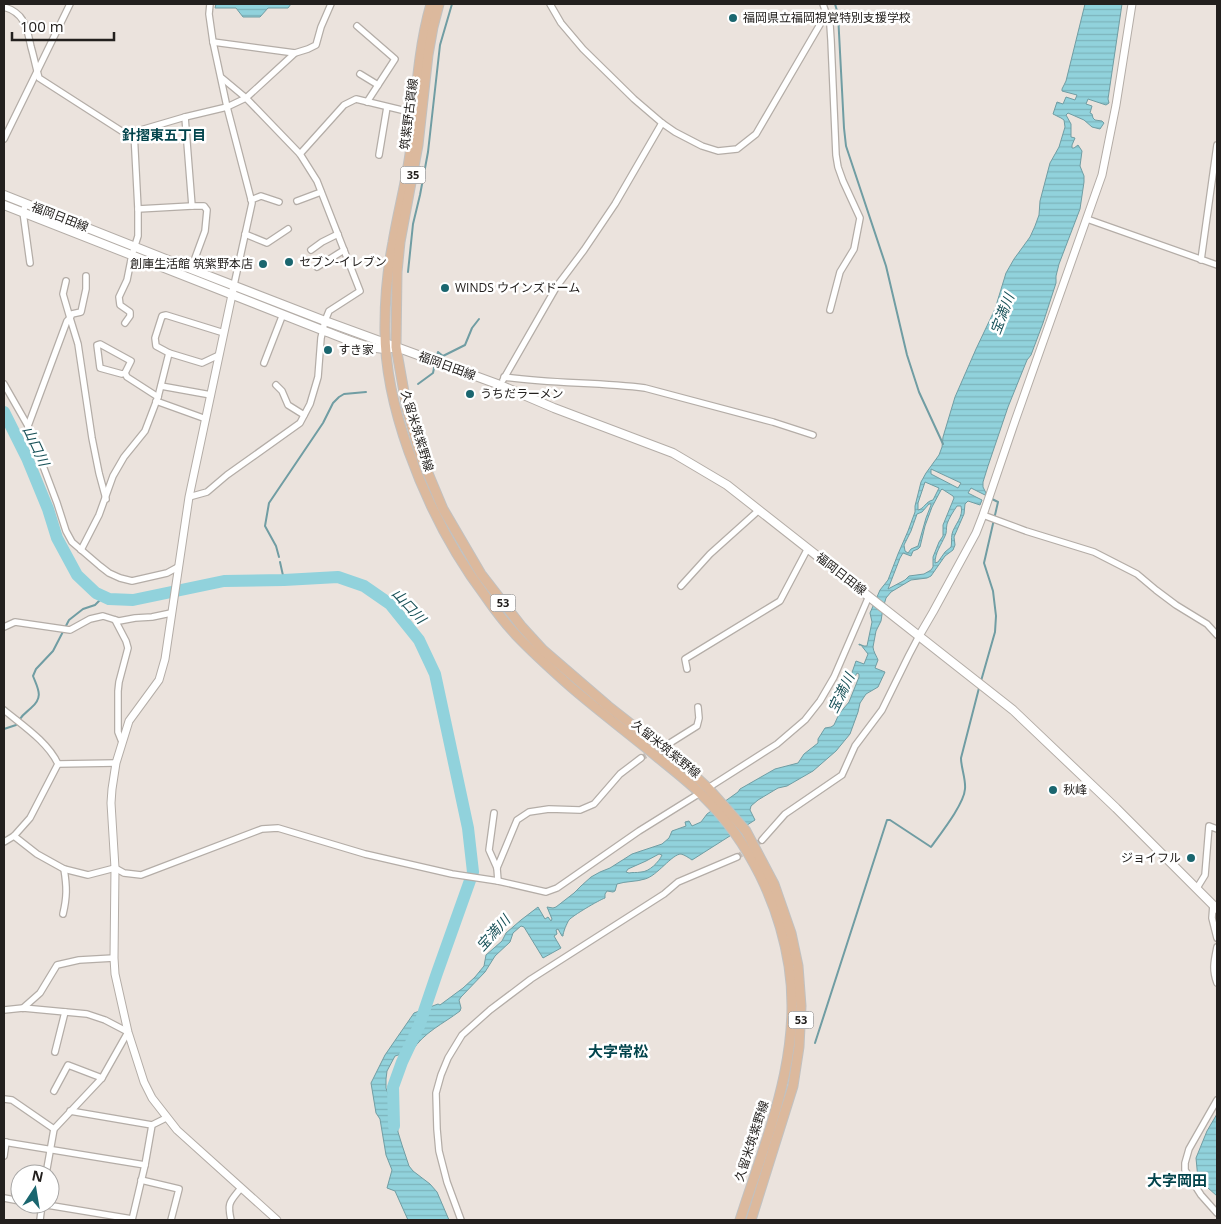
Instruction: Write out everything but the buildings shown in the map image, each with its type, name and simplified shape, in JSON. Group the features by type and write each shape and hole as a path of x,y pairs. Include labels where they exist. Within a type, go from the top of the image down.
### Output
{"main road":[{"name":"筑紫野古賀線","path":"385,346 388,279 392,244 410,155 422,39 431,4"},
{"name":"筑紫野古賀線","path":"396,347 396,288 400,242 418,145 428,56 439,4"},
{"name":"福岡日田線","path":"4,195 24,208 132,255 322,330 370,347 396,347 673,452 727,485 1013,710 1116,808 1215,907"},
{"name":"福岡日田線","path":"4,204 24,208 135,246 385,346"},
{"name":"久留米筑紫野線","path":"385,346 395,410 421,486 454,550 472,578 515,634 539,658 572,688 706,792 742,826 774,884 792,933 798,966 801,1006 799,1047 793,1086 751,1220"},
{"name":"久留米筑紫野線","path":"396,347 407,410 423,461 443,509 481,574 522,627 543,650 608,706 682,764 706,792 757,869 776,914 789,967 792,1006 790,1046 782,1086 768,1136 740,1220"}],"street":[{"path":"4,139 70,4"},
{"path":"210,4 209,14 213,42 227,107 252,203 189,497 165,659 159,680 129,721 116,763 111,803 115,868 114,958 115,974 128,1032 144,1082 152,1098 166,1118 190,1142 277,1220"},
{"path":"213,42 295,53 308,49 316,45 321,27 332,4"},
{"path":"550,4 561,23 582,49 634,99 662,123 702,146 718,151 737,149 756,134 826,12"},
{"path":"823,4 830,25 832,40 838,167 860,218 854,249 840,272 830,310"},
{"path":"762,840 785,814 842,775 855,746 882,710 917,634 933,612 976,533 1102,176 1116,105 1132,4"},
{"path":"4,7 16,12 28,30 39,78 123,132 134,132 227,107 246,98 295,53"},
{"path":"357,26 395,59 367,102"},
{"path":"360,74 378,85"},
{"path":"189,497 207,492 226,475 300,424 310,404 318,378 320,338 324,320 329,311 360,292 317,181 300,154 246,98 222,78"},
{"path":"300,154 344,104 356,99 414,114"},
{"path":"379,155 387,107"},
{"path":"185,117 192,206"},
{"path":"500,385 557,286 615,204 662,123"},
{"path":"125,322 130,316 130,312 120,305 119,297 127,280 138,236 134,132"},
{"path":"1201,260 1217,145"},
{"path":"297,201 321,192"},
{"path":"251,200 261,196 279,202"},
{"path":"138,209 204,206 207,210 205,231 191,269"},
{"path":"24,208 30,264"},
{"path":"1087,219 1217,265"},
{"path":"245,234 267,243 288,229"},
{"path":"311,250 338,234"},
{"path":"316,267 344,250"},
{"path":"28,426 67,320 72,314 81,312 86,290 86,276"},
{"path":"66,281 64,294 78,344 92,438 106,499"},
{"path":"264,364 283,314"},
{"path":"219,355 202,363 156,346 155,338 162,316 166,315 224,333"},
{"path":"100,344 131,361 125,373 122,374 100,368 97,345 100,344"},
{"path":"81,550 106,499 113,476 124,457 145,431 157,399 169,352"},
{"path":"125,373 127,377 157,399 206,419"},
{"path":"504,377 532,381 623,385 645,388 773,422 813,435"},
{"path":"4,384 28,426 72,542 109,573 120,578 132,580 177,570"},
{"path":"276,385 282,391 288,405 304,415"},
{"path":"160,386 211,395"},
{"path":"681,586 710,554 759,510"},
{"path":"983,515 1026,531 1094,552 1136,574 1176,605 1207,624 1217,635"},
{"path":"687,669 685,659 780,600 808,548"},
{"path":"14,836 36,854 64,869 88,875 115,868 124,872 141,875 262,829 278,828 365,854 452,874 546,892 557,888 639,831 706,792 777,744 805,720 820,701 834,677 871,598"},
{"path":"4,627 15,622 70,630 90,619 103,616 119,621 152,617 172,610"},
{"path":"115,620 128,648 118,691 118,732 122,742"},
{"path":"670,743 697,726 699,718 698,707"},
{"path":"4,710 43,742 58,764"},
{"path":"496,881 497,868 517,820 529,812 548,809 580,810 594,804 620,774 641,758"},
{"path":"58,764 116,763"},
{"path":"4,842 14,836 30,818 58,764"},
{"path":"494,812 489,850 497,868"},
{"path":"1197,888 1205,875 1209,826 1217,829"},
{"path":"461,1220 447,1182 439,1151 436,1093 448,1058 462,1035 490,1010 531,979 664,894 678,882 737,856"},
{"path":"63,914 67,897 64,869"},
{"path":"1215,907 1212,918 1217,938"},
{"path":"1217,947 1213,972 1217,984"},
{"path":"23,1008 40,993 57,965 79,960 114,958"},
{"path":"4,1010 23,1008 87,1014 105,1020 128,1032"},
{"path":"55,1052 65,1012"},
{"path":"48,1164 54,1129 102,1078 128,1032"},
{"path":"54,1091 68,1065 102,1078"},
{"path":"4,1099 12,1100 54,1129"},
{"path":"1217,1100 1189,1149 1185,1163 1186,1170 1201,1195 1217,1213"},
{"path":"70,1111 152,1125 166,1118"},
{"path":"60,1207 132,1220 152,1125"},
{"path":"4,1156 5,1142 145,1165"},
{"path":"141,1180 178,1189 172,1220"},
{"path":"231,1220 228,1207 230,1201 242,1188"}],"water":[{"path":"216,4 291,4 288,8 268,8 260,17 243,17 236,8 215,8"},
{"name":"宝満川","path":"1085,4 1122,4 1108,99 1109,103 1106,105 1088,99 1086,104 1092,106 1090,113 1093,118 1104,123 1100,129 1092,127 1084,120 1068,113 1066,115 1071,124 1071,137 1075,138 1072,148 1078,145 1082,151 1080,166 1084,182 1080,209 1059,264 1056,283 1043,323 1008,407 988,466 983,482 986,493 985,495 971,488 968,493 982,500 980,505 968,501 965,504 964,514 954,537 955,545 953,550 945,556 931,576 911,580 891,592 886,598 873,647 878,660 875,668 885,672 878,687 866,694 860,703 850,734 836,751 813,771 758,800 751,806 750,810 755,820 692,860 682,854 677,855 650,877 617,884 615,891 607,891 605,898 569,920 563,936 558,929 556,930 557,934 554,936 561,948 543,958 524,927 521,926 513,933 510,942 495,956 485,972 461,997 459,1000 460,1011 428,1033 412,1051 395,1056 387,1071 386,1088 397,1120 402,1145 409,1166 437,1192 449,1220 408,1220 395,1191 387,1188 392,1170 386,1155 371,1083 385,1055 414,1013 438,1004 440,1005 463,988 484,966 486,955 502,941 506,933 538,907 545,919 548,917 551,921 552,919 547,907 556,907 591,877 632,854 662,844 669,838 672,831 686,826 685,822 689,821 692,826 701,822 707,814 740,789 775,769 798,763 804,754 818,743 818,739 825,728 834,725 839,714 849,702 859,677 857,673 849,687 848,684 856,661 864,664 868,654 859,644 867,646 872,622 870,613 880,590 888,580 908,531 915,512 921,482 939,455 955,397 995,309 1006,273 1030,237 1039,215 1040,201 1050,163 1059,147 1065,127 1064,120 1053,114 1057,102 1063,104 1066,97 1075,100 1077,95 1062,91","holes":["931,469 961,483 958,488 931,474","925,482 939,488 933,500 918,510 918,503","942,489 954,498 943,525 943,536 933,557 933,567 924,574 909,576 888,589 903,553 911,556 913,551 920,547 932,507","931,504 918,546 911,549 908,553 905,551 904,545 917,514","957,506 961,506 961,514 952,534 951,547 935,563 937,552 946,535 948,522","659,854 662,855 659,861 644,872 629,873 626,872 628,869"]},
{"path":"1217,1114 1217,1196 1198,1179 1196,1158 1207,1131"}],"waterway":[{"path":"408,272 413,224 428,152 440,45 452,4"},
{"path":"835,4 838,14 846,146 886,266 907,355 919,392 943,444"},
{"path":"436,359 438,352 443,356 465,345 472,328 479,319"},
{"path":"418,384 433,373 435,363"},
{"path":"279,557 276,546 265,526 269,503 323,423 333,403 344,394 366,392"},
{"name":"山口川","path":"4,412 27,458 48,509 57,538 77,575 96,593 109,599 133,600 224,581 338,577 364,586 390,604 419,640 435,674 468,828 473,872 419,1026 402,1062 393,1087 394,1126"},
{"path":"981,681 995,632 996,616 993,591 984,563 998,502 992,499"},
{"path":"280,562 284,580"},
{"path":"20,719 38,700 39,693 33,676 36,669 53,651 69,620 83,609 95,605 103,597"},
{"path":"815,1043 887,820 890,820 931,847 961,802 965,789 961,758 979,688"},
{"path":"4,729 17,723"}],"tunnel":[{"path":"641,758 670,743"},
{"path":"737,857 762,840"}],"place":[{"name":"福岡県立福岡視覚特別支援学校","path":"733,18"},
{"name":"セブン-イレブン","path":"289,262"},
{"name":"創庫生活館 筑紫野本店","path":"263,264"},
{"name":"WINDS ウインズドーム","path":"445,288"},
{"name":"すき家","path":"328,350"},
{"name":"うちだラーメン","path":"470,394"},
{"name":"秋峰","path":"1053,790"},
{"name":"ジョイフル","path":"1191,858"}],"district":[{"name":"針摺東五丁目","path":"164,135"},
{"name":"大字常松","path":"618,1052"},
{"name":"大字岡田","path":"1177,1181"}]}
